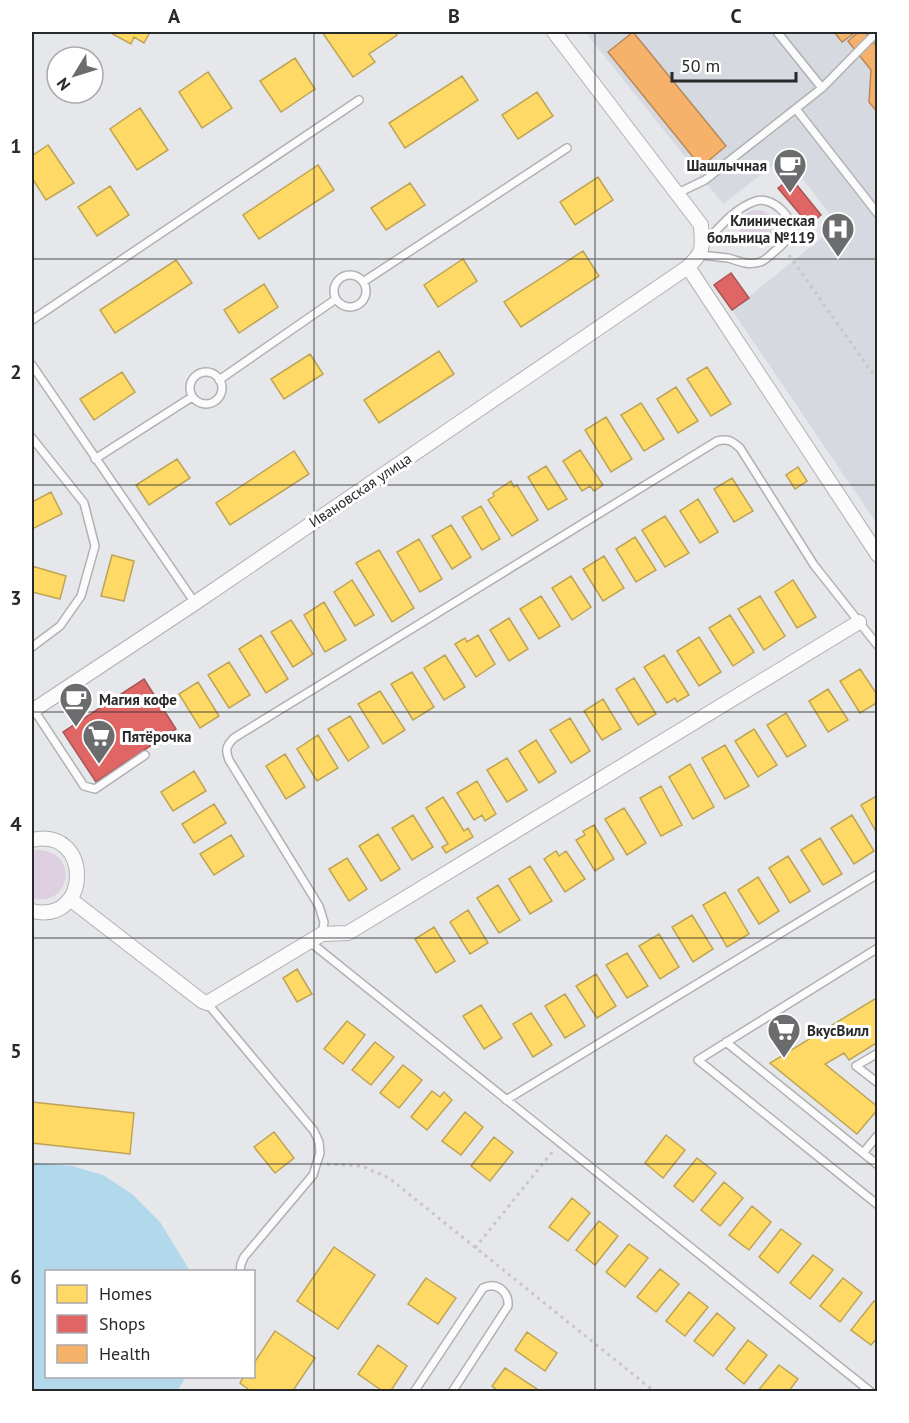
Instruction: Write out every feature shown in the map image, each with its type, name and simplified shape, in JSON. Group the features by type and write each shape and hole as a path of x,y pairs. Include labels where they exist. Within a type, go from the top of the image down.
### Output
{"street":[{"path":"554,32 701,225 701,251"},
{"name":"Ивановская улица","path":"33,710 195,603 688,267 701,251"},
{"path":"688,267 878,555"},
{"path":"70,899 207,1003 322,934 348,933 859,622"},
{"path":"32,840 47,839 64,847 76,862 78,872 75,891 63,906 45,913 32,912"}],"lane":[{"path":"777,32 822,88"},
{"path":"678,193 705,180 822,88 877,32"},
{"path":"32,320 359,100"},
{"path":"796,109 878,214"},
{"path":"363,282 567,148"},
{"path":"766,200 780,207 791,224 790,234 783,245 761,262 745,264 701,251 721,225 738,210 757,201 766,200"},
{"path":"349,275 363,282 366,290 364,298 358,304 350,307 342,305 336,299 334,291 341,277 349,275"},
{"path":"219,380 336,299"},
{"path":"32,365 195,603"},
{"path":"205,372 213,374 219,380 220,396 214,402 206,404 192,397 191,381 197,375 205,372"},
{"path":"95,459 192,397"},
{"path":"32,438 84,503 95,546 81,596 60,626 32,647"},
{"path":"322,934 324,922 319,906 229,760 226,751 228,744 234,738 717,441 731,440 740,448 814,565 878,646"},
{"path":"33,710 84,786 95,789 145,755"},
{"path":"507,1100 878,874"},
{"path":"310,942 871,1392"},
{"path":"878,948 698,1060 878,1205"},
{"path":"207,1003 314,1131 319,1143 320,1153 313,1175 244,1257 240,1270"},
{"path":"726,1042 878,1165"},
{"path":"878,1053 856,1066 878,1083"},
{"path":"863,1153 878,1135"},
{"path":"414,1392 483,1288 487,1285 499,1287 505,1292 508,1306 452,1392"}],"path":[{"path":"783,245 878,381"},
{"path":"476,1248 560,1142"},
{"path":"318,1163 362,1166 388,1178 656,1392"}],"shaded area":[{"name":"Клиническая больница №119","path":"585,32 877,32 877,524 732,310 838,225 785,156 723,204"},
{"path":"757,210 770,215 775,228 770,241 757,246 744,241 739,228 744,215"},
{"path":"36,850 50,852 60,859 65,868 66,878 62,887 56,895 45,899 32,898 32,852"}],"water":[{"path":"32,1164 72,1166 103,1175 132,1194 160,1222 189,1270 45,1270 45,1378 185,1378 177,1391 32,1391"}],"building: Homes":[{"path":"109,32 150,32 144,43 134,37 131,44"},
{"path":"322,32 395,32 397,35 369,54 375,62 353,77"},
{"path":"295,58 315,89 281,112 260,81"},
{"path":"208,72 232,108 202,128 179,92"},
{"path":"462,76 478,100 405,148 389,123"},
{"path":"537,92 553,116 518,139 502,115"},
{"path":"140,108 168,150 137,170 110,129"},
{"path":"48,145 74,183 46,200 32,178 32,156"},
{"path":"318,165 334,190 259,239 243,215"},
{"path":"598,177 613,200 575,225 560,202"},
{"path":"410,183 425,205 386,230 371,208"},
{"path":"110,186 129,215 97,236 78,207"},
{"path":"583,251 599,276 521,327 504,302"},
{"path":"463,259 477,281 438,307 424,285"},
{"path":"176,260 192,283 115,333 100,310"},
{"path":"264,284 278,307 239,333 224,310"},
{"path":"439,351 454,374 379,423 364,400"},
{"path":"310,354 323,374 284,399 271,379"},
{"path":"707,367 731,404 711,416 687,379"},
{"path":"122,372 135,392 94,420 80,399"},
{"path":"676,387 698,421 678,433 657,399"},
{"path":"641,403 664,439 644,451 621,415"},
{"path":"606,417 632,459 611,472 585,430"},
{"path":"580,450 603,485 594,491 590,486 582,491 563,461"},
{"path":"294,451 309,474 230,525 216,503"},
{"path":"177,459 190,478 149,505 136,485"},
{"path":"546,466 567,499 548,510 528,477"},
{"path":"798,467 807,481 795,489 786,475"},
{"path":"732,478 753,511 734,522 714,489"},
{"path":"511,481 514,487 517,485 538,520 512,536 488,500 494,496 493,493"},
{"path":"51,492 62,514 32,529 32,502"},
{"path":"698,499 718,532 700,543 680,511"},
{"path":"481,506 500,539 482,550 462,517"},
{"path":"665,516 689,553 665,567 642,530"},
{"path":"451,525 471,557 452,569 432,536"},
{"path":"635,537 656,570 636,582 616,549"},
{"path":"419,539 442,579 420,592 397,552"},
{"path":"379,550 414,608 392,622 356,563"},
{"path":"112,555 134,561 124,601 101,596"},
{"path":"604,556 624,588 603,601 583,569"},
{"path":"32,566 66,576 60,599 32,592"},
{"path":"571,576 591,607 572,620 552,588"},
{"path":"352,580 374,615 355,626 334,592"},
{"path":"793,580 816,617 797,628 775,592"},
{"path":"541,596 560,626 539,639 520,609"},
{"path":"760,596 785,636 764,650 738,609"},
{"path":"324,602 346,640 325,652 304,615"},
{"path":"730,615 754,652 733,666 709,628"},
{"path":"509,618 528,649 509,661 490,630"},
{"path":"291,620 313,654 293,667 271,632"},
{"path":"261,635 288,679 266,693 239,649"},
{"path":"478,635 495,664 476,677 455,644 465,638 467,642"},
{"path":"699,637 721,672 699,686 677,651"},
{"path":"445,655 465,687 444,700 424,668"},
{"path":"664,655 689,695 677,702 675,698 667,703 644,667"},
{"path":"229,662 250,695 229,708 208,675"},
{"path":"860,669 878,696 878,702 860,713 840,681"},
{"path":"412,672 434,707 413,720 391,684"},
{"path":"634,678 656,714 638,725 616,689"},
{"path":"198,682 219,716 200,728 179,694"},
{"path":"828,689 848,720 828,732 809,701"},
{"path":"380,691 405,730 383,744 358,704"},
{"path":"603,699 621,729 602,740 584,711"},
{"path":"786,713 806,746 787,757 767,725"},
{"path":"350,716 369,747 348,761 328,729"},
{"path":"570,718 590,751 571,763 550,730"},
{"path":"754,729 777,765 758,777 735,741"},
{"path":"318,735 338,768 317,781 297,749"},
{"path":"536,740 556,772 539,783 519,751"},
{"path":"725,745 749,786 725,799 702,758"},
{"path":"285,754 305,787 286,799 266,766"},
{"path":"507,758 527,790 507,802 487,770"},
{"path":"690,764 714,807 693,819 669,777"},
{"path":"194,771 206,791 173,811 161,792"},
{"path":"477,781 496,814 485,821 482,815 474,820 457,793"},
{"path":"661,786 682,825 661,836 640,798"},
{"path":"878,795 878,835 861,805"},
{"path":"443,797 464,831 468,828 473,837 446,853 442,847 448,844 426,808"},
{"path":"214,804 226,823 194,843 182,824"},
{"path":"624,808 646,843 627,855 605,819"},
{"path":"413,815 433,847 412,860 392,828"},
{"path":"852,815 874,851 854,864 831,828"},
{"path":"594,825 614,859 595,871 576,840 585,835 583,831"},
{"path":"378,834 400,869 381,881 359,846"},
{"path":"231,835 244,856 214,875 200,854"},
{"path":"820,838 842,874 823,885 801,850"},
{"path":"556,851 559,856 566,851 585,879 565,892 544,859"},
{"path":"788,856 810,891 790,903 769,868"},
{"path":"347,858 367,889 349,901 329,869"},
{"path":"530,866 552,901 530,914 509,879"},
{"path":"758,877 779,911 759,924 738,890"},
{"path":"498,885 520,920 499,933 477,898"},
{"path":"725,892 749,934 727,947 703,905"},
{"path":"468,910 488,943 470,954 450,922"},
{"path":"692,915 713,949 693,962 672,927"},
{"path":"434,927 455,961 436,973 415,939"},
{"path":"659,934 679,967 660,979 639,946"},
{"path":"627,953 648,986 627,998 606,965"},
{"path":"297,969 312,994 297,1002 283,978"},
{"path":"596,974 616,1006 597,1018 576,986"},
{"path":"565,994 585,1026 565,1038 545,1006"},
{"path":"878,997 878,1042 849,1060 844,1053 825,1064 878,1107 857,1134 770,1063"},
{"path":"481,1005 502,1038 484,1049 463,1016"},
{"path":"531,1013 552,1045 533,1057 513,1024"},
{"path":"347,1021 365,1035 343,1064 324,1049"},
{"path":"375,1042 394,1057 371,1085 352,1070"},
{"path":"403,1065 422,1080 399,1108 380,1093"},
{"path":"432,1091 440,1097 444,1092 452,1100 427,1130 411,1117"},
{"path":"32,1102 134,1113 130,1154 32,1143"},
{"path":"465,1112 483,1127 461,1155 442,1141"},
{"path":"274,1132 294,1158 275,1173 254,1147"},
{"path":"666,1135 685,1150 663,1178 645,1163"},
{"path":"494,1137 513,1152 490,1181 471,1166"},
{"path":"697,1158 716,1173 693,1202 674,1186"},
{"path":"724,1182 743,1198 720,1226 701,1210"},
{"path":"572,1198 590,1213 568,1241 549,1227"},
{"path":"752,1206 771,1222 749,1250 729,1235"},
{"path":"599,1221 618,1236 595,1265 576,1250"},
{"path":"781,1229 801,1244 778,1273 759,1257"},
{"path":"629,1244 648,1258 625,1287 606,1272"},
{"path":"334,1247 375,1275 338,1329 297,1301"},
{"path":"813,1255 833,1270 810,1299 790,1283"},
{"path":"660,1269 679,1284 656,1312 637,1297"},
{"path":"426,1278 456,1298 438,1324 408,1304"},
{"path":"843,1278 862,1293 840,1322 820,1306"},
{"path":"689,1292 708,1307 685,1336 666,1321"},
{"path":"874,1301 878,1304 878,1337 871,1345 851,1330"},
{"path":"717,1313 735,1328 713,1356 694,1341"},
{"path":"275,1331 315,1358 292,1392 252,1392 240,1383 243,1378 255,1378 255,1361"},
{"path":"527,1332 557,1353 545,1371 515,1350"},
{"path":"748,1340 767,1355 744,1384 726,1369"},
{"path":"378,1345 407,1366 390,1392 384,1392 358,1374"},
{"path":"779,1365 798,1379 788,1392 757,1392"},
{"path":"505,1368 537,1389 535,1392 500,1392 492,1386"}],"building: Shops":[{"path":"791,178 821,215 809,225 778,188"},
{"path":"731,273 749,298 732,310 714,285"},
{"path":"144,679 176,729 96,782 63,732"}],"building: Health":[{"path":"633,32 726,146 701,167 608,52"},
{"path":"834,32 856,32 842,42"},
{"path":"859,32 865,32 878,48 878,113 869,102 871,70 848,41"}],"place":[{"name":"Шашлычная","path":"790,194"},
{"name":"Клиническая больница №119","path":"838,258"},
{"name":"Магия кофе","path":"76,728"},
{"name":"Пятёрочка","path":"99,765"},
{"name":"ВкусВилл","path":"784,1059"}]}
